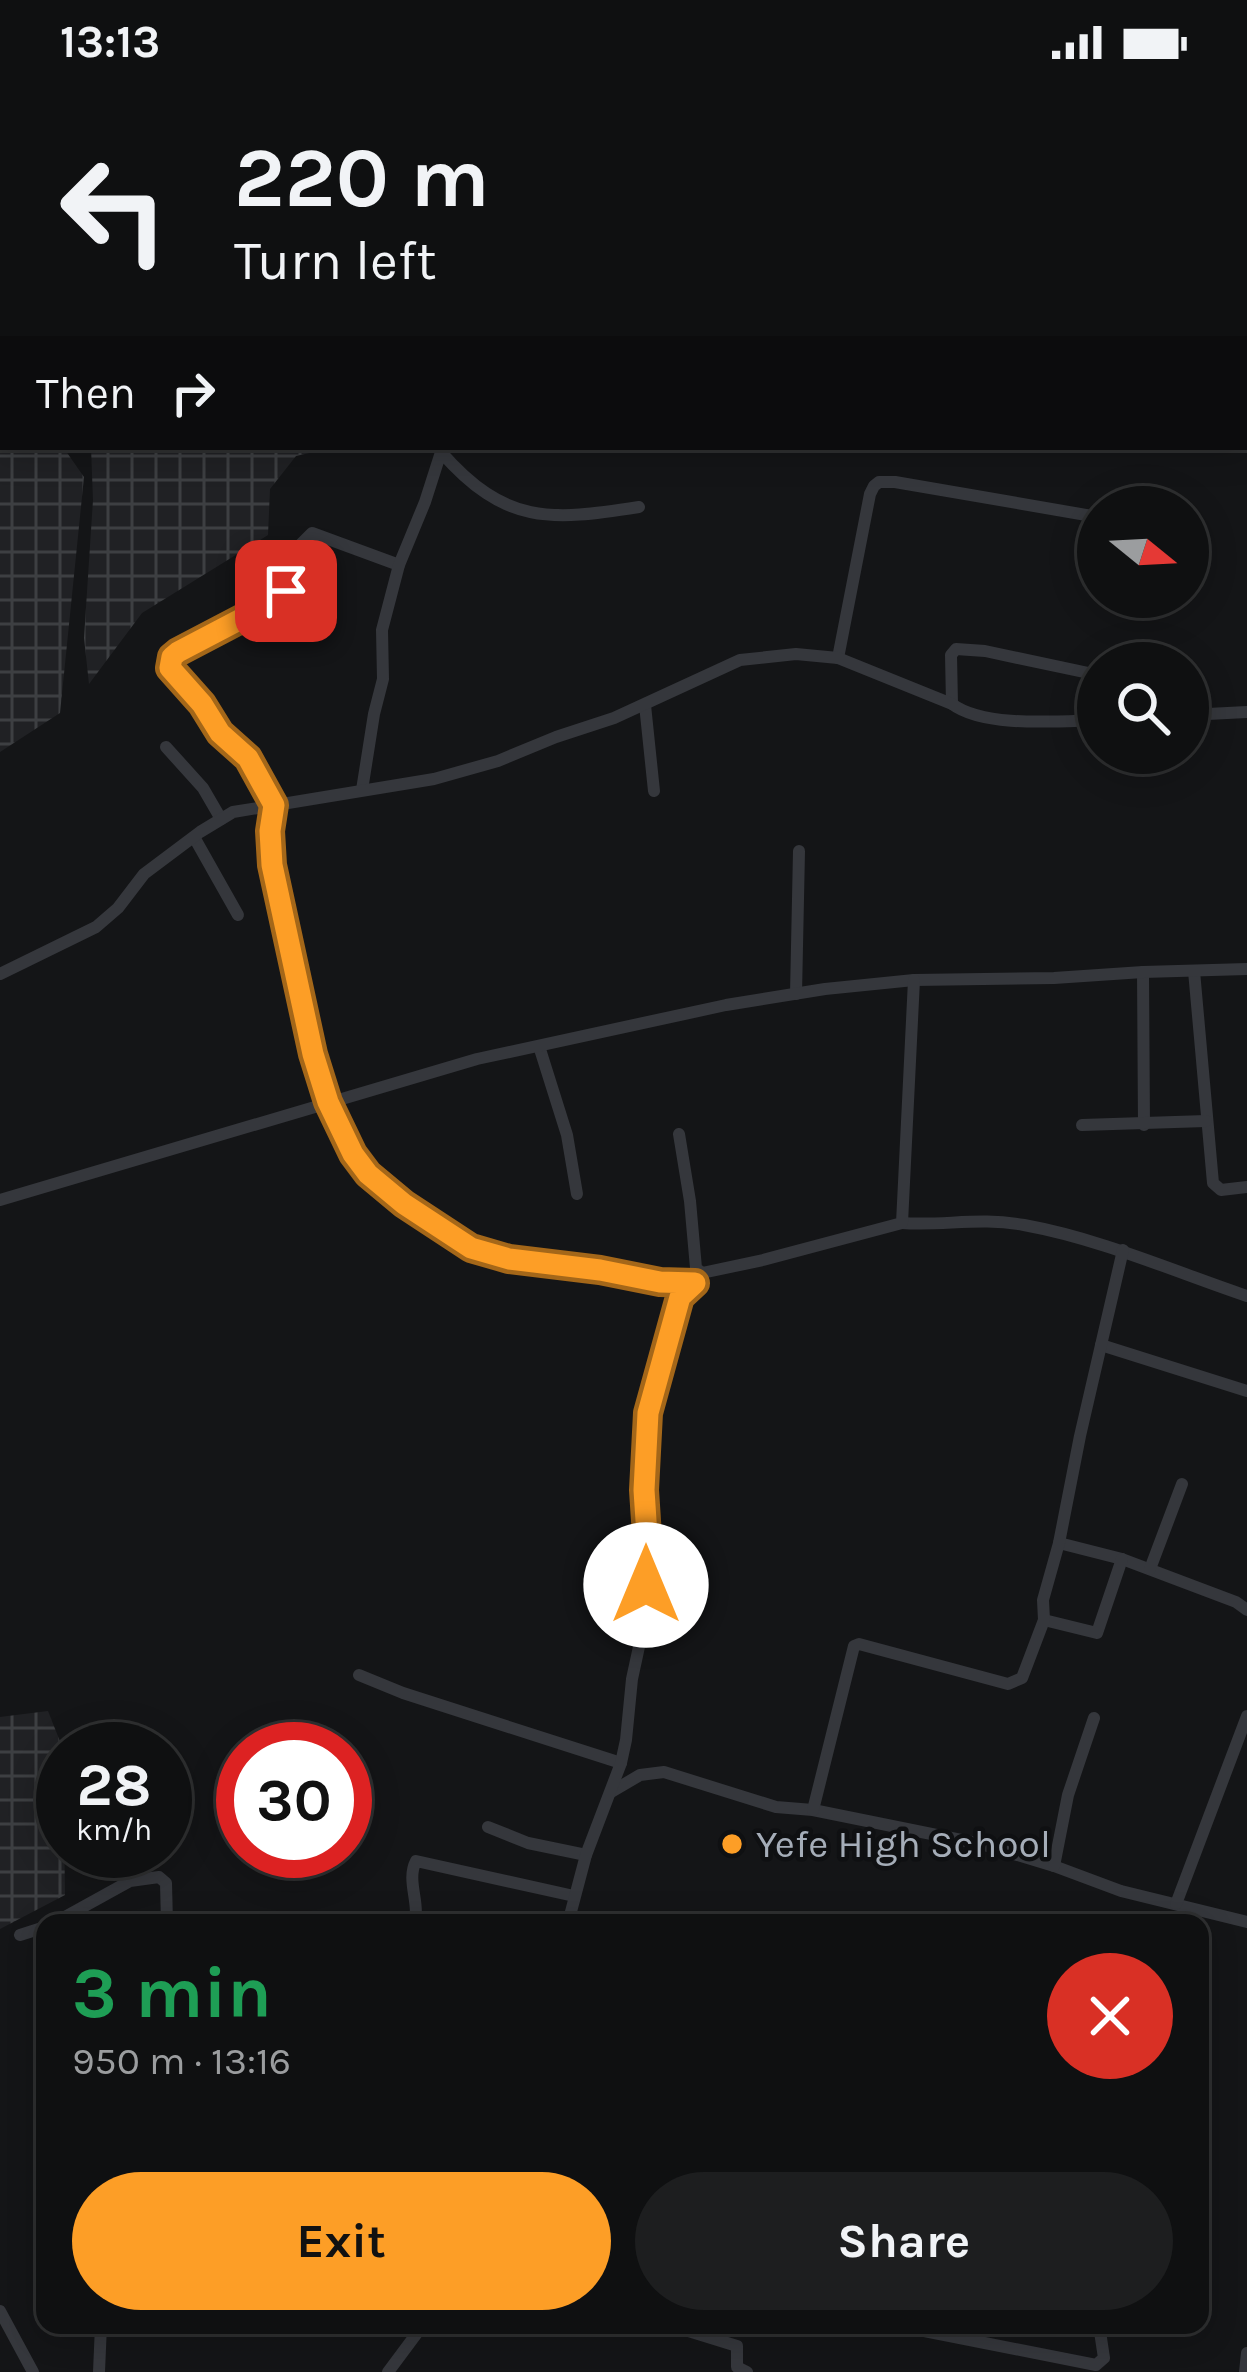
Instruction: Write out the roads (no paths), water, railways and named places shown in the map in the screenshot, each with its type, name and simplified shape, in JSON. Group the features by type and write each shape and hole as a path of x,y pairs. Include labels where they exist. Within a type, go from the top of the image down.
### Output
{"street":[{"path":"362,790 383,680 382,630 399,565 441,450"},
{"path":"442,450 464,477 492,499 537,514 574,517 639,507"},
{"path":"838,658 870,494 879,482 1077,513"},
{"path":"399,565 312,533 281,564 287,590 279,599 203,637 172,657 170,668 220,733 248,758 274,805 272,865 313,1054 328,1102 368,1174 471,1248 509,1259 660,1282 699,1278 902,1223 970,1220 1023,1225 1123,1250 1247,1296"},
{"path":"952,704 951,655 956,649 1077,670"},
{"path":"0,974 106,920 144,874 233,812 434,779 498,761 645,705 752,657 838,658 960,710 1008,720 1077,720"},
{"path":"645,705 654,791"},
{"path":"1209,714 1247,712"},
{"path":"166,747 203,788 221,819"},
{"path":"194,837 238,915"},
{"path":"796,994 799,851"},
{"path":"0,1200 477,1059 726,1006 914,980 1247,969"},
{"path":"1194,971 1213,1183 1221,1190 1247,1187"},
{"path":"1143,972 1144,1125"},
{"path":"902,1223 914,980"},
{"path":"538,1046 567,1136 577,1194"},
{"path":"1082,1125 1206,1121"},
{"path":"679,1134 699,1278"},
{"path":"813,1810 854,1646 1008,1684 1022,1678 1044,1620 1043,1600 1123,1250"},
{"path":"570,1914 586,1855 621,1763 645,1619 648,1413 680,1297 699,1278"},
{"path":"1101,1345 1247,1391"},
{"path":"1150,1569 1182,1484"},
{"path":"1059,1543 1122,1559 1247,1610"},
{"path":"1044,1620 1097,1633 1122,1559"},
{"path":"359,1675 621,1763"},
{"path":"1176,1904 1247,1716"},
{"path":"1054,1866 1069,1795 1094,1718"},
{"path":"610,1792 640,1774 664,1772 776,1807 813,1810 981,1844 1121,1891 1247,1922"},
{"path":"488,1827 528,1843 586,1855"},
{"path":"417,1914 412,1872 416,1861 574,1896"},
{"path":"70,1914 130,1881 158,1877 166,1883 167,1914"},
{"path":"20,1935 36,1930"},
{"path":"0,2311 33,2372"},
{"path":"98,2372 100,2334"},
{"path":"388,2372 415,2334"},
{"path":"698,2334 736,2346 737,2367 747,2372"},
{"path":"937,2334 1042,2360 1096,2365 1104,2358 1101,2334"},
{"path":"1245,2372 1247,2353"}],"place":[{"name":"Yefe High School","path":"732,1844"}]}
